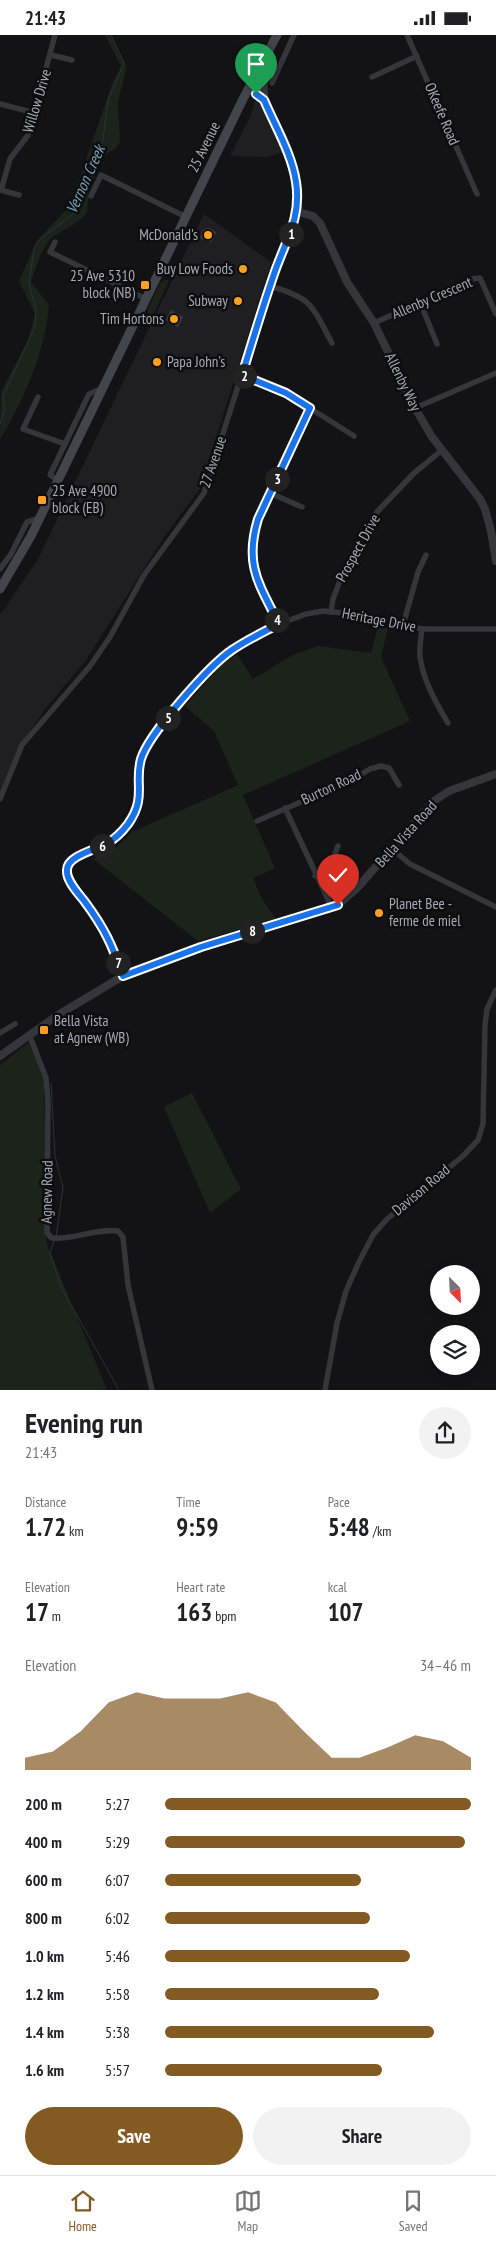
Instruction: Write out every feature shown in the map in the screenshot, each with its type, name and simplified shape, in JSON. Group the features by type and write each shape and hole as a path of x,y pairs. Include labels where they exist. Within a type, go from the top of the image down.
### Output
{"main road":[{"name":"25 Avenue","path":"0,589 23,552 40,518 249,88 277,35"}],"street":[{"name":"Willow Drive","path":"0,190 10,159 28,135 55,35"},
{"path":"272,83 294,35"},
{"name":"OKeefe Road","path":"407,35 476,194"},
{"path":"51,55 72,61"},
{"path":"372,77 416,56"},
{"path":"263,61 264,100"},
{"name":"27 Avenue","path":"0,799 22,745 90,666 110,637 144,575 204,493 270,286 298,212 296,181 264,100 249,88"},
{"path":"0,103 35,113"},
{"path":"91,196 101,175 186,217"},
{"path":"0,190 19,195"},
{"name":"Allenby Way","path":"298,212 313,216 320,223 347,282 374,323 415,408 442,450 480,499 485,509 496,561"},
{"path":"55,241 50,252 146,299"},
{"name":"Allenby Crescent","path":"374,323 480,277 496,314"},
{"path":"270,286 304,298 312,305 332,343"},
{"path":"420,302 436,344"},
{"path":"415,408 496,373"},
{"path":"242,375 286,393 354,435"},
{"name":"25 Avenue","path":"58,480 50,475 89,394 103,388"},
{"path":"38,397 23,429 65,445"},
{"path":"279,624 257,580 251,557 256,526 310,408"},
{"name":"Prospect Drive","path":"332,612 333,599 344,570 377,512 414,473 442,450"},
{"path":"270,493 302,507"},
{"name":"25 Avenue","path":"0,569 11,554 27,522 40,518"},
{"path":"403,625 418,572 426,555"},
{"name":"Heritage Drive","path":"123,976 104,928 68,878 68,864 73,859 111,841 127,825 139,803 141,760 151,737 209,670 233,649 279,624 306,614 323,611 362,615 422,629 496,629"},
{"path":"422,629 420,655 424,673 437,704 448,723"},
{"name":"Burton Road","path":"257,821 354,779 370,769 381,766 388,768 399,785"},
{"name":"Bella Vista Road","path":"0,1056 29,1034 97,990 123,976 201,947 332,908 347,899 425,811 443,795 496,774"},
{"path":"285,808 332,908"},
{"path":"315,875 332,861 338,847"},
{"path":"392,849 410,864 496,907"},
{"name":"Davison Road","path":"325,1390 337,1323 346,1291 358,1262 374,1235 386,1220 463,1156 478,1140 483,1124 485,1025 488,1009 496,990"},
{"path":"0,1033 15,1024"},
{"name":"Agnew Road","path":"29,1034 46,1078 48,1102 47,1233 52,1238 66,1239 106,1229 118,1231 123,1237 128,1285 152,1390"}],"shaded area":[{"path":"105,35 110,35 127,67 118,101 120,141 116,148 93,162 98,169 89,188 87,213 54,236 46,245 40,257 31,282 49,305 47,323 32,375 0,440 1,392 28,340 35,314 19,281 37,241 65,211 78,183 112,84 121,66"},
{"path":"255,101 262,105 284,152 267,157 230,156 250,117"},
{"path":"204,214 271,262 200,489 166,534 86,660 46,708 18,748 0,795 0,615 38,559"},
{"path":"169,280 152,318 148,313 148,308 160,283"},
{"path":"378,626 388,628 381,657 410,721 243,795 275,868 253,878 262,899 276,919 198,941 93,859 114,849 132,832 238,785 214,731 185,706 222,664 237,654 253,679 293,655 318,646 371,653"},
{"path":"32,1040 44,1078 47,1244 107,1390 0,1390 0,1065"},
{"path":"192,1093 241,1189 210,1213 164,1107"}],"building":[{"name":"McDonald's","path":"209,228 216,232 211,242 200,238 203,230"},
{"name":"Tim Hortons","path":"171,310 183,317 178,327 166,320"}],"waterway":[{"name":"Vernon Creek","path":"0,424 5,409 3,396 35,327 36,310 29,284 34,248 40,239 72,215 103,139 108,100 124,63 111,35"},
{"path":"51,1083 55,1156 63,1188 56,1237"},
{"path":"54,1241 50,1253 62,1289 119,1390"}],"place":[{"name":"McDonald's","path":"208,235"},
{"name":"Buy Low Foods","path":"243,269"},
{"name":"25 Ave 5310 block (NB)","path":"145,285"},
{"name":"Subway","path":"238,301"},
{"name":"Tim Hortons","path":"174,319"},
{"name":"Papa John's","path":"157,362"},
{"name":"25 Ave 4900 block (EB)","path":"42,500"},
{"name":"Planet Bee - ferme de miel","path":"379,913"},
{"name":"Bella Vista at Agnew (WB)","path":"44,1030"}],"route":[{"path":"256,94 264,100 289,159 296,181 298,212 292,232 276,269 242,375 286,393 310,408 258,519 252,537 251,557 257,580 279,624 233,649 215,663 165,720 151,737 141,760 140,797 133,816 121,833 105,845 73,859 68,864 67,874 104,928 123,976 171,957 237,935 327,910 338,905"}]}
